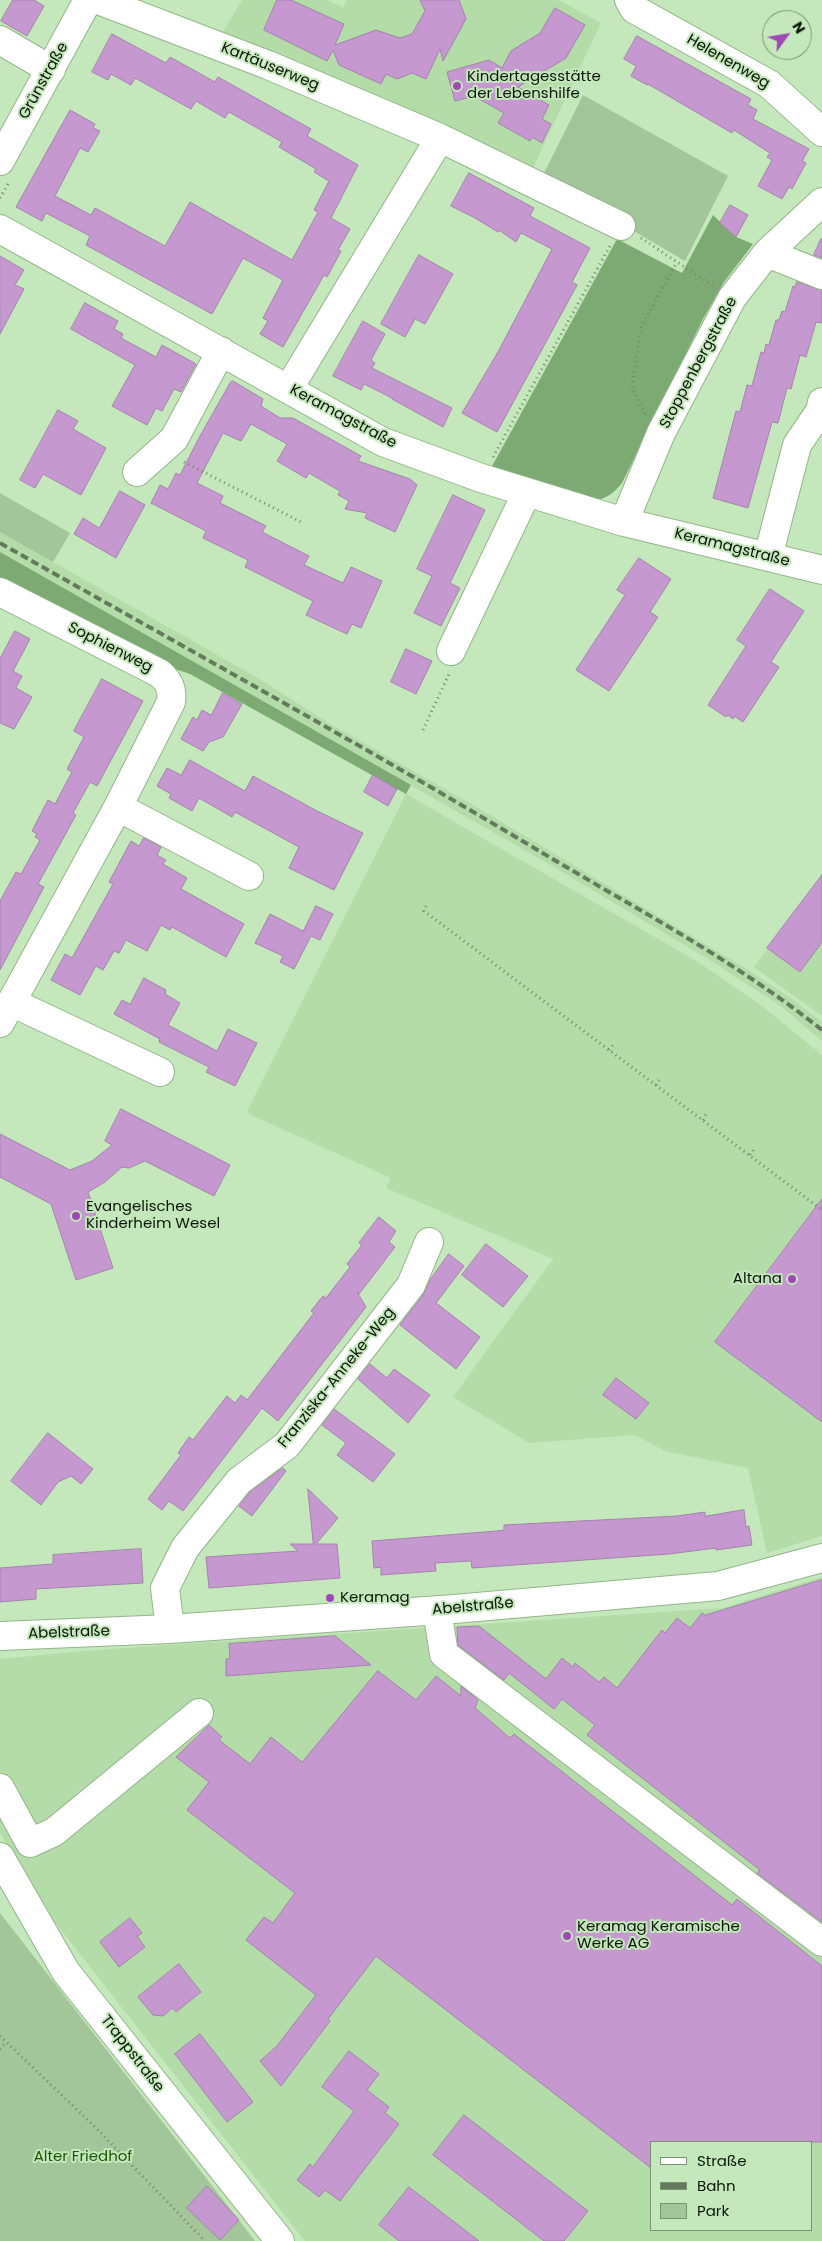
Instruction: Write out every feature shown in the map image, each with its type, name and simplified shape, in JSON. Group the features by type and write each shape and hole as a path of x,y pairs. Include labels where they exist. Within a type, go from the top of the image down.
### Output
{"street":[{"name":"Grünstraße","path":"0,161 88,0"},
{"name":"Kartäuserweg","path":"98,0 268,65 440,138 621,226"},
{"name":"Helenenweg","path":"629,0 634,9 770,84 822,132"},
{"path":"0,40 51,70"},
{"path":"289,388 440,138"},
{"name":"Stoppenbergstraße","path":"624,522 662,432 732,298 767,253 812,209 822,202"},
{"name":"Keramagstraße","path":"0,229 289,388 383,442 481,478 624,522 822,570"},
{"path":"767,253 822,275"},
{"path":"137,472 174,439 221,351"},
{"path":"768,557 797,446 820,411 822,402"},
{"path":"451,651 527,492"},
{"name":"Sophienweg","path":"2,597 159,673 166,679 172,694 172,702 118,807 6,1012 160,1072"},
{"path":"118,807 249,876"},
{"name":"Franziska-Anneke-Weg","path":"170,1629 164,1588 185,1548 239,1481 287,1445 411,1285 430,1242"},
{"name":"Abelstraße","path":"0,1636 170,1629 437,1610 718,1586 822,1558"},
{"path":"437,1610 444,1654 822,1942"},
{"path":"0,1788 30,1843 54,1832 199,1713"},
{"name":"Trappstraße","path":"0,1857 66,1972 280,2241"}],"path":[{"path":"481,478 621,226 732,298"},
{"path":"662,432 650,425 632,387 641,326 677,262"},
{"path":"161,451 304,523"},
{"path":"422,730 448,678 451,651"},
{"path":"426,906 424,911 822,1210"},
{"path":"469,945 472,941"},
{"path":"609,1050 613,1045"},
{"path":"656,1085 660,1080"},
{"path":"702,1120 706,1114"},
{"path":"750,1155 754,1149"},
{"path":"0,2036 94,2126 205,2241"},
{"path":"0,2048 6,2042"}],"shaded area":[{"name":"Kindertagesstätte der Lebenshilfe","path":"242,0 328,0 343,8 347,0 559,0 601,23 532,170 465,133 219,39"},
{"path":"713,215 736,237 753,244 724,282 703,319 619,487 607,497 595,501 491,468 617,239 682,273"},
{"path":"0,532 258,678 327,722 485,812 745,968 792,999 822,1022 822,1041 782,1007 713,962 549,864 0,552"},
{"path":"0,552 411,785 406,794 190,674 169,667 0,580"},
{"path":"406,794 698,962 762,1006 822,1055 822,1536 767,1553 748,1468 665,1451 635,1435 529,1443 453,1397 553,1259 386,1188 391,1178 249,1114 248,1109"},
{"path":"822,875 822,1016 754,967"},
{"path":"822,1577 822,2241 305,2241 54,1921 0,1833 0,1659 95,1650 722,1608"}],"green space":[{"path":"583,95 728,176 685,261 542,177"},
{"path":"0,493 70,533 53,562 0,532"},
{"name":"Alter Friedhof","path":"0,1913 255,2241 0,2241"}],"building":[{"path":"13,0 34,0 44,6 27,36 1,21"},
{"path":"277,0 291,0 344,24 335,45 376,30 400,38 412,34 425,11 420,0 459,0 466,19 443,61 440,49 426,79 412,73 397,79 386,74 381,84 339,65 333,50 327,61 264,30"},
{"path":"555,8 585,25 566,58 518,87 549,105 542,119 551,124 542,143 532,137 530,141 498,123 504,113 474,96 455,101 447,72 489,60 502,68 511,51 540,33"},
{"path":"112,34 166,63 170,57 215,82 218,77 311,129 307,136 358,165 331,218 350,229 338,250 341,251 327,277 324,275 283,347 260,334 268,321 263,318 283,280 243,258 212,314 86,245 90,236 46,213 42,221 16,207 70,110 95,124 93,128 100,131 88,152 80,148 55,196 91,215 95,208 165,246 190,202 292,260 318,212 314,210 329,181 314,172 316,169 279,147 282,142 229,112 225,118 196,101 191,109 135,78 131,85 111,74 108,80 92,72"},
{"path":"637,36 751,99 748,105 757,110 753,119 809,149 802,161 806,163 792,189 789,187 782,199 758,186 772,160 767,157 770,153 734,130 732,133 631,76 636,66 624,59"},
{"path":"469,173 534,208 530,216 590,248 572,282 577,285 497,432 462,413 498,352 552,249 521,233 516,242 499,230 498,232 451,206"},
{"path":"730,205 748,215 736,237 720,223"},
{"path":"822,239 822,258 814,255"},
{"path":"419,255 453,274 425,324 415,319 405,337 381,324"},
{"path":"0,256 24,270 15,285 24,289 0,334"},
{"path":"797,282 822,290 822,323 816,322 806,357 800,355 791,389 787,388 778,423 772,422 748,508 713,498 736,411 740,412 747,385 752,386 761,352 764,353 766,344 769,345 776,320 779,320 782,311 785,312 793,286 795,287"},
{"path":"85,303 118,321 114,329 123,334 121,338 156,357 162,345 196,364 181,392 174,389 162,411 156,408 147,425 112,406 135,365 71,329"},
{"path":"363,321 385,334 371,360 375,363 372,368 452,408 443,427 364,384 361,390 333,376"},
{"path":"233,381 263,399 261,406 280,418 293,418 361,456 358,461 410,479 417,485 395,532 365,518 367,513 345,509 349,501 338,495 340,491 309,473 306,478 277,461 287,444 251,424 241,441 223,433 197,483 223,496 220,503 266,526 262,532 309,556 304,565 343,583 351,567 382,581 361,628 352,624 347,634 306,615 313,601 245,567 248,560 203,538 206,531 151,503 160,485 168,489 176,473 180,475 200,436 230,383"},
{"path":"58,410 78,421 73,429 106,448 81,495 43,474 35,488 20,480"},
{"path":"120,491 145,505 116,558 74,534 83,518 99,528"},
{"path":"453,495 485,510 450,583 460,588 441,626 414,613 432,576 417,569"},
{"path":"639,558 671,579 650,612 658,617 609,691 576,670 625,595 617,590"},
{"path":"770,589 804,611 771,662 779,667 743,722 734,716 733,719 728,715 726,717 708,705 746,646 737,640"},
{"path":"15,631 30,639 13,671 22,676 16,688 32,697 14,729 0,723 0,659"},
{"path":"406,649 432,661 416,694 391,682"},
{"path":"102,679 143,701 97,786 90,782 73,813 76,815 38,884 44,887 0,970 0,901 16,872 21,874 40,840 35,837 37,834 32,831 48,800 55,804 72,772 67,769 84,737 74,731"},
{"path":"223,693 242,704 223,737 209,742 203,751 181,739 193,717 197,720 202,710 211,715"},
{"path":"190,760 245,791 253,776 317,811 363,833 334,890 289,868 299,847 235,812 232,817 199,798 192,811 169,798 171,794 157,786 167,768 181,775"},
{"path":"373,775 397,789 388,806 364,792"},
{"path":"144,838 161,847 157,855 166,860 163,864 187,878 181,889 244,924 226,957 172,927 170,930 161,925 147,951 126,940 119,953 114,951 103,970 96,966 80,995 51,980 65,954 72,958 113,884 109,882 131,841 139,846"},
{"path":"822,875 822,942 800,972 767,948"},
{"path":"316,906 333,914 320,940 311,936 294,969 280,962 283,956 255,943 270,914 303,931"},
{"path":"144,978 166,990 165,994 180,1003 168,1025 217,1051 228,1029 257,1043 235,1086 206,1072 209,1067 159,1042 160,1039 114,1014 122,1000 130,1004"},
{"path":"121,1109 230,1165 214,1196 145,1161 129,1168 122,1167 105,1182 88,1192 113,1268 76,1280 51,1204 0,1177 0,1134 70,1170 92,1161 112,1145 105,1141"},
{"name":"Altana","path":"822,1199 822,1422 715,1342"},
{"path":"379,1217 396,1231 389,1242 395,1247 359,1294 357,1292 366,1307 278,1421 262,1408 183,1511 169,1501 162,1510 148,1499 181,1455 178,1453 189,1437 193,1440 227,1396 235,1403 241,1395 247,1400 314,1313 311,1311 323,1296 326,1298 350,1267 347,1264 362,1245 359,1243"},
{"path":"486,1244 528,1276 503,1307 462,1275"},
{"path":"449,1254 464,1266 436,1303 480,1337 456,1369 400,1325 423,1295 430,1280"},
{"path":"370,1364 387,1378 394,1369 430,1395 408,1423 358,1379"},
{"path":"616,1378 649,1403 636,1419 603,1395"},
{"path":"334,1409 395,1454 373,1482 337,1455 346,1443 322,1425"},
{"path":"48,1433 93,1469 81,1484 71,1476 58,1482 41,1505 11,1481"},
{"path":"283,1468 286,1471 252,1516 239,1506 250,1492"},
{"path":"308,1489 338,1518 316,1544 337,1544 340,1578 209,1588 206,1557 298,1551 290,1544 313,1544"},
{"path":"744,1510 746,1527 749,1526 752,1545 669,1554 472,1568 471,1561 435,1563 436,1571 381,1575 381,1567 374,1568 372,1541 497,1531 504,1530 504,1525 677,1516 705,1512 705,1516"},
{"path":"141,1549 143,1583 36,1589 36,1599 0,1602 0,1568 53,1564 53,1555"},
{"path":"822,1580 822,1922 757,1873 760,1870 587,1735 595,1725 562,1699 554,1709 509,1673 504,1680 458,1645 457,1627 479,1626 546,1679 562,1658 573,1667 575,1663 599,1682 604,1677 617,1688 662,1630 665,1633 677,1618 690,1628 702,1613 705,1615"},
{"path":"335,1636 371,1665 226,1676 226,1659 230,1659 229,1644"},
{"name":"Keramag Keramische Werke AG","path":"378,1671 416,1700 436,1676 461,1696 461,1686 478,1700 475,1708 510,1738 514,1734 732,1905 737,1899 822,1966 822,2142 650,2141 650,2167 376,1956 328,2019 330,2021 281,2086 260,2061 277,2046 316,1995 246,1940 264,1917 273,1923 295,1893 187,1810 209,1782 176,1757 209,1725 222,1737 219,1740 250,1764 271,1737 302,1762"},
{"path":"130,1918 142,1933 137,1936 145,1947 119,1967 100,1942"},
{"path":"179,1964 201,1992 176,2012 172,2008 163,2016 153,2015 138,1997"},
{"path":"200,2034 253,2102 227,2122 175,2054"},
{"path":"349,2051 379,2074 367,2090 389,2107 385,2113 399,2124 340,2201 325,2190 319,2197 297,2180 310,2164 313,2167 354,2111 322,2087"},
{"path":"464,2115 588,2211 564,2241 544,2241 433,2155"},
{"path":"207,2186 239,2220 220,2240 187,2208"},
{"path":"409,2187 479,2241 399,2241 379,2225"}],"railway":[{"path":"0,543 483,817 655,918 757,982 822,1030"}],"place":[{"name":"Kindertagesstätte der Lebenshilfe","path":"457,86"},
{"name":"Evangelisches Kinderheim Wesel","path":"76,1216"},
{"name":"Altana","path":"792,1279"},
{"name":"Keramag","path":"330,1598"},
{"name":"Keramag Keramische Werke AG","path":"567,1936"}]}
